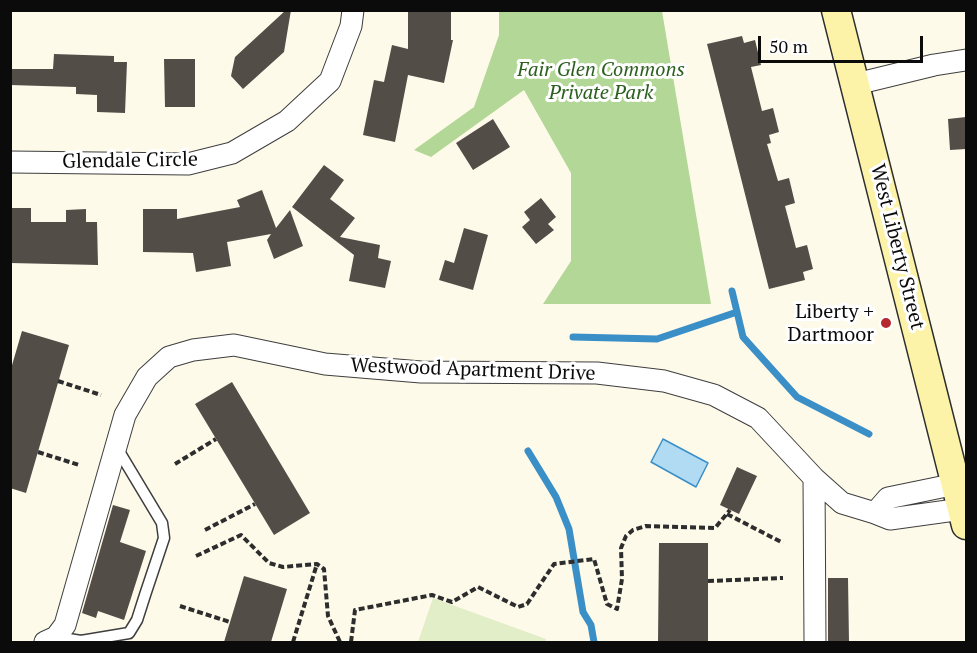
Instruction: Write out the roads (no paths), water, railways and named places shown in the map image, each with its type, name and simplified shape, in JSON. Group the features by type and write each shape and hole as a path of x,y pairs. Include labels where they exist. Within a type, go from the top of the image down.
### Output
{"main road":[{"name":"West Liberty Street","path":"836,10 962,506"}],"street":[{"name":"Glendale Circle","path":"10,162 188,164 232,153 287,121 330,81 351,26 353,10"},
{"path":"856,84 934,65 966,60"},
{"name":"Westwood Apartment Drive","path":"50,640 65,625 125,415 147,377 169,357 193,350 234,345 325,364 421,372 597,373 664,381 714,395 758,418 814,478 842,503 875,513"},
{"path":"814,478 815,642"},
{"name":"West Liberty Street","path":"875,513 888,498 962,506"}],"lane":[{"path":"50,640 81,641 129,633 137,620 146,595 164,537 162,523 116,447"}],"water":[{"path":"663,439 708,463 696,487 651,462"}],"waterway":[{"path":"732,291 743,337 797,397 869,434"},
{"path":"573,337 657,339 737,312"},
{"path":"528,451 556,497 569,529 583,612 591,625 594,642"}],"place":[{"name":"Liberty + Dartmoor","path":"886,323"}],"park label":[{"name":"Fair Glen Commons Private Park","path":"601,82"}]}
